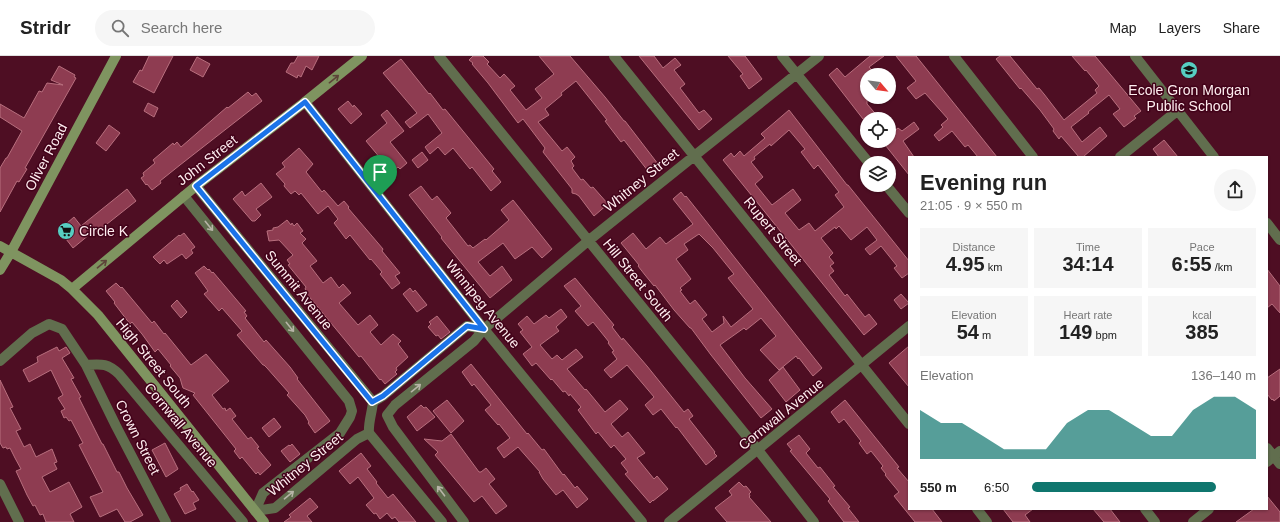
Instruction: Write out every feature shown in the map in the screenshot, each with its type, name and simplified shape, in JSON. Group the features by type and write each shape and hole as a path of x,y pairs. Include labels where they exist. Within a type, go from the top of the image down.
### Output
{"main road":[{"name":"Oliver Road","path":"0,270 116,56"},
{"name":"John Street","path":"72,289 196,186 362,56"},
{"name":"High Street South","path":"0,246 61,280 98,315 264,522"}],"street":[{"name":"Hill Street South","path":"439,56 758,450 814,522"},
{"name":"Rupert Street","path":"614,56 908,423"},
{"path":"782,56 862,156"},
{"name":"Whitney Street","path":"464,522 394,427 387,415 395,405 474,341 484,329 588,241 819,56"},
{"path":"954,56 1032,156"},
{"path":"1135,56 1213,156"},
{"name":"Winnipeg Avenue","path":"305,102 484,329 642,522"},
{"path":"1121,156 1177,111"},
{"name":"Summit Avenue","path":"196,186 372,402"},
{"path":"892,192 908,212"},
{"name":"Whitney Street","path":"184,196 349,401 352,411 340,434 263,493 255,511"},
{"path":"1268,224 1280,240"},
{"path":"0,362 32,333 49,324 62,329 86,365"},
{"path":"442,522 369,433 368,426 372,413 372,402 383,396 467,326 484,329"},
{"name":"Cornwall Avenue","path":"669,522 908,327"},
{"name":"Cornwall Avenue","path":"86,365 105,364 120,374 243,522"},
{"name":"Crown Street","path":"86,365 166,522"},
{"name":"Whitney Street","path":"255,511 275,508 357,439 369,433"},
{"path":"0,484 19,522"},
{"path":"978,510 987,522"},
{"path":"1146,510 1155,522"},
{"path":"1193,522 1208,510"}],"building":[{"path":"149,56 173,56 154,93 133,82 140,70 142,71"},
{"path":"298,56 319,56 312,70 306,66 301,77 298,75 297,78 286,72 291,63 294,63"},
{"path":"473,56 483,56 489,62 487,64 500,78 504,74 515,86 510,90 526,110 542,98 535,89 554,74 539,56 570,56 625,121 658,164 648,171 624,140 621,142 605,121 607,120 576,81 561,93 562,95 545,109 549,115 538,122 562,151 567,147 575,157 571,161 574,166 572,168 581,180 583,179 591,188 593,187 608,204 594,216 579,196 572,193 572,189 543,152 545,148 523,119 518,123 472,64 473,63 469,60"},
{"path":"639,56 654,56 663,68 675,58 681,65 674,70 685,84 680,88 699,113 704,110 712,119 699,130"},
{"path":"728,56 745,56 762,79 749,89 740,76 743,74"},
{"path":"870,56 884,56 869,67 870,68 860,68 860,104 867,104 874,112 860,112 860,115 829,75 837,68 845,77"},
{"path":"896,56 916,56 996,156 977,156 968,145 965,147 952,131 939,141 934,135 943,127 941,125 948,119 925,93 916,99 907,88 916,81"},
{"path":"1000,56 1010,56 1037,89 1039,88 1064,120 1097,93 1095,90 1099,86 1072,56 1095,56 1141,111 1134,116 1136,118 1124,127 1113,114 1120,109 1109,95 1071,127 1082,142 1100,127 1107,136 1084,156 1078,156 1061,136 1059,139 1053,131 1054,129 1040,110 1021,88 1020,89 996,59"},
{"path":"197,57 210,64 203,77 190,70"},
{"path":"401,59 443,110 445,109 494,169 492,171 501,182 491,191 472,167 470,169 453,148 445,155 438,147 430,154 425,147 442,133 428,114 410,128 405,122 417,113 383,73"},
{"path":"59,66 75,75 74,77 76,78 25,168 27,169 19,182 17,181 0,212 0,168 22,131 0,117 0,104 24,118 39,91 42,92 47,83 63,85 51,80"},
{"path":"248,92 252,96 256,93 262,101 160,181 161,183 152,190 147,184 146,185 141,178 144,176 143,173 155,163 153,160 173,143 174,145 177,142 181,147 227,107 228,108"},
{"path":"348,101 362,114 351,124 338,109"},
{"path":"148,103 158,108 154,117 144,111"},
{"path":"387,110 404,131 390,142 407,163 400,169 398,167 390,173 366,141 387,123 381,115"},
{"path":"789,110 847,185 908,260 908,274 902,278 894,268 897,266 881,246 870,255 865,249 877,240 867,227 851,240 839,226 836,229 835,227 821,238 833,253 829,257 834,263 830,266 834,271 829,275 845,296 847,294 865,317 869,314 877,324 864,335 723,160 731,153 734,157 740,151 744,156 765,138 761,134","holes":["789,130 805,149 801,152 814,169 818,165 839,192 835,195 844,207 815,231 809,223 799,230 785,213 801,200 793,189 772,205 755,184 763,177 751,162 755,159 754,157 770,144 771,146"]},
{"path":"914,122 919,129 903,141 913,156 908,156 908,174 896,159 896,156 894,156 888,148 896,148 896,130 898,128 902,131"},
{"path":"109,125 120,133 106,151 96,143"},
{"path":"1164,140 1177,156 1158,156 1153,149"},
{"path":"299,148 313,164 306,172 322,192 324,190 338,206 344,201 349,207 348,208 383,249 382,251 400,273 395,276 400,283 392,289 380,274 382,272 371,259 370,260 350,235 346,239 334,223 338,219 328,206 318,214 301,193 299,195 295,191 291,194 276,174 285,167 282,163"},
{"path":"422,152 428,160 418,168 412,160"},
{"path":"261,183 272,197 256,209 261,215 255,221 252,221 233,199 242,191 245,196"},
{"path":"421,186 432,200 437,196 451,213 446,218 468,246 470,245 473,248 485,239 486,240 509,220 501,210 513,200 552,249 542,258 532,247 515,259 503,243 478,262 490,276 502,266 512,280 490,298 441,238 442,237 409,195"},
{"path":"127,189 136,201 97,232 95,230 73,248 59,230 74,217 81,226"},
{"path":"681,192 685,197 686,196 822,368 813,376 796,356 779,370 760,350 776,336 761,318 746,330 744,328 720,345 745,378 772,409 761,418 691,328 674,310 655,285 654,286 621,243 633,233 646,249 660,237 666,244 693,224 673,199","holes":["699,234 713,248 734,274 728,278 753,309 731,327 723,316 724,323 712,332 702,319 707,315 695,300 690,304 680,291 682,290 680,288 691,279 676,259 688,250 684,244"]},
{"path":"287,220 294,226 297,223 303,231 300,233 306,239 302,243 317,261 310,266 323,283 331,277 339,288 343,284 351,293 339,303 358,325 370,315 378,325 370,332 381,345 393,334 401,341 398,344 408,357 396,368 397,370 395,372 397,374 385,384 361,356 359,357 307,294 308,293 305,289 306,287 288,265 290,264 287,260 293,255 279,240 269,241 267,231 273,230 273,228 278,227"},
{"path":"184,233 195,247 191,250 193,253 186,259 182,254 167,264 164,260 160,264 153,257 179,235 180,236"},
{"path":"204,266 212,273 213,272 246,311 244,312 247,316 245,318 264,342 266,340 290,367 298,378 297,379 330,421 315,433 308,423 309,422 305,415 287,395 289,393 237,335 242,331 222,308 219,311 204,294 208,291 195,273"},
{"path":"1268,270 1280,286 1280,313 1272,304 1268,307"},
{"path":"575,278 614,325 612,327 622,340 623,338 684,412 688,409 693,416 689,419 717,456 706,465 661,409 653,415 645,405 654,397 627,365 611,378 604,370 617,359 612,352 614,351 608,343 609,342 593,322 588,326 575,311 581,306 564,286"},
{"path":"116,283 121,288 122,287 152,323 154,321 164,334 165,333 191,365 206,354 229,381 212,395 223,409 225,408 226,411 230,408 236,416 232,419 248,439 251,437 259,447 257,448 271,465 260,475 258,472 256,474 242,457 240,459 234,451 236,449 193,395 195,393 183,388 180,378 170,366 171,365 158,349 155,352 132,322 130,324 114,303 115,302 106,291"},
{"path":"410,288 413,292 415,290 427,305 417,312 403,294"},
{"path":"901,294 908,304 901,309 894,300"},
{"path":"177,300 187,312 181,318 171,306"},
{"path":"561,309 567,317 556,327 559,331 540,345 552,359 557,355 562,360 576,349 583,357 567,369 585,390 586,389 605,412 620,400 628,409 611,424 622,437 628,432 645,453 637,458 654,479 657,476 668,489 650,503 625,474 628,472 621,463 626,459 614,445 611,448 598,432 596,434 578,410 581,407 570,394 569,396 565,391 563,392 536,363 532,366 523,354 532,347 520,332 523,330 518,324 527,316 534,324 546,315 549,318"},
{"path":"437,316 450,332 441,339 428,327 431,324 429,322"},
{"path":"57,347 59,351 66,347 70,353 62,358 74,378 71,379 81,397 79,398 117,472 119,472 143,515 130,522 125,522 117,509 100,517 90,497 103,492 79,445 83,443 71,420 69,421 66,417 64,418 61,411 65,409 58,398 63,395 51,370 29,382 23,370 38,362 37,357"},
{"path":"908,347 908,386 889,363"},
{"path":"471,364 527,434 528,433 542,450 544,449 563,475 564,474 575,488 577,486 588,499 577,508 563,490 556,495 543,479 540,472 518,447 504,458 497,448 510,438 485,410 491,405 474,384 472,386 462,372"},
{"path":"783,367 800,390 786,402 769,380"},
{"path":"1280,369 1280,396 1274,401 1268,395 1268,377"},
{"path":"0,380 13,407 10,408 21,429 16,431 24,447 30,444 36,457 52,449 57,462 54,463 57,469 42,477 50,492 69,482 82,507 70,514 74,522 46,522 43,514 40,515 35,505 33,506 27,495 16,471 21,469 10,448 3,448 0,443"},
{"path":"447,400 464,421 451,433 433,411"},
{"path":"845,400 899,467 897,468 908,481 908,510 933,510 942,522 915,522 894,496 899,492 885,475 886,474 881,468 883,466 871,451 867,454 859,443 861,441 844,419 839,423 831,412"},
{"path":"421,405 424,408 426,407 435,417 417,431 407,417"},
{"path":"274,418 281,427 269,437 262,428"},
{"path":"451,434 479,472 486,468 495,479 489,484 507,506 496,514 482,496 474,502 435,455 438,452 424,439 442,441"},
{"path":"799,435 810,449 806,453 818,468 820,467 835,486 833,487 850,507 848,508 859,522 844,522 828,501 830,499 790,451 792,450 787,444"},
{"path":"165,443 178,469 166,477 152,450"},
{"path":"292,444 300,454 290,462 281,451"},
{"path":"361,453 371,466 367,469 377,482 376,483 388,498 393,494 416,522 399,522 395,517 392,519 387,513 380,519 376,513 374,514 366,505 374,498 358,477 350,484 339,471"},
{"path":"739,482 744,487 746,486 751,492 749,497 771,522 727,522 715,508 732,495 729,491"},
{"path":"187,484 199,500 193,503 196,509 185,514 174,494"},
{"path":"1268,497 1280,512 1280,522 1236,522 1253,510 1268,510"},
{"path":"310,498 318,507 307,516 312,522 284,522 291,517 289,515"},
{"path":"1004,510 1032,510 1025,515 1030,522 1013,522"},
{"path":"1094,510 1111,510 1120,522 1104,522"}],"place":[{"name":"Ecole Gron Morgan Public School","path":"1189,70"},
{"name":"Circle K","path":"66,231"}],"route":[{"path":"305,102 380,196 484,329 467,326 383,396 372,402 196,186 305,102"}]}
